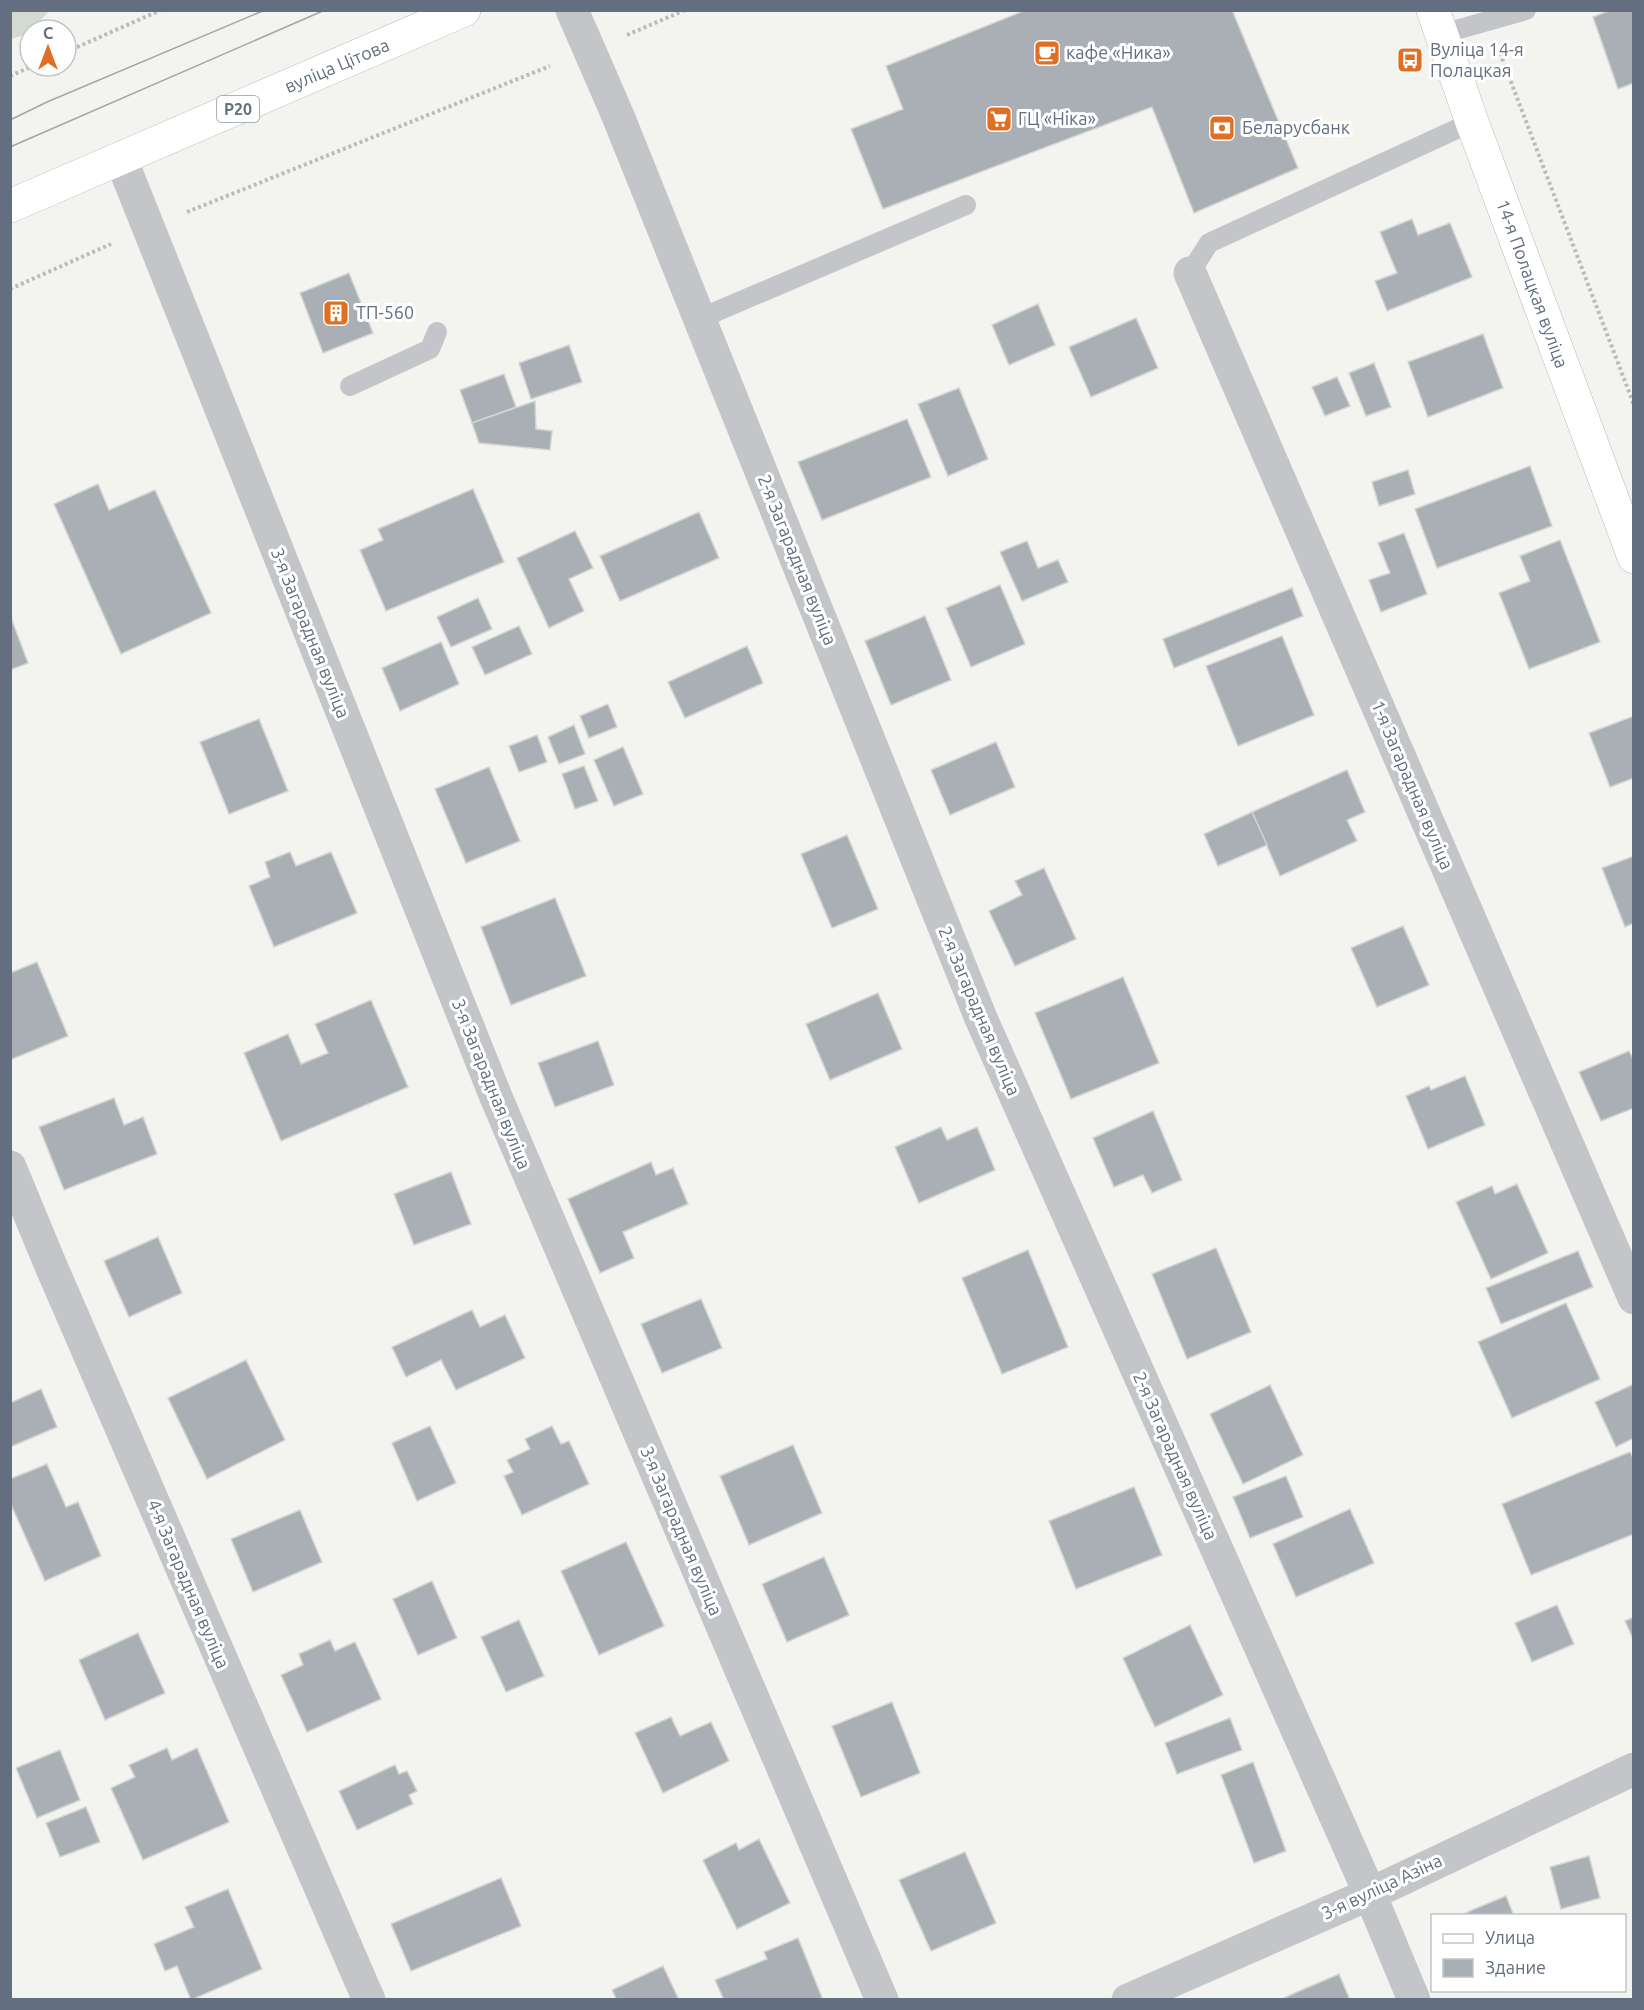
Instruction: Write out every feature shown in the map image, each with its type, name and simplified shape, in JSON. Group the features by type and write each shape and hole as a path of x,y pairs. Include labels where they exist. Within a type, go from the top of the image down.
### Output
{"main road":[{"name":"вуліца Цітова","path":"10,206 465,10"},
{"name":"14-я Полацкая вуліца","path":"1438,22 1472,122 1634,556"}],"street":[{"name":"2-я Загарадная вуліца","path":"572,10 980,1016 1370,1894 1414,2000"},
{"name":"3-я Загарадная вуліца","path":"121,159 496,1097 882,2000"},
{"name":"1-я Загарадная вуліца","path":"1190,273 1634,1298"},
{"name":"4-я Загарадная вуліца","path":"10,1167 369,2000"},
{"name":"3-я вуліца Азіна","path":"1128,2000 1370,1894 1634,1769"}],"lane":[{"path":"1438,22 1489,22 1526,10"},
{"path":"1190,273 1209,243 1472,122"},
{"path":"699,319 966,205"},
{"path":"350,386 430,350 437,332"}],"path":[{"path":"78,47 161,10"},
{"path":"10,289 149,227 685,10"},
{"path":"1489,22 1634,405"}],"shaded area":[{"path":"11,10 49,10 43,18 18,18 18,37 11,39"}],"building":[{"name":"ГЦ «Ніка»","path":"1026,10 1232,10 1298,168 1194,213 1152,107 883,209 851,129 903,109 886,66"},
{"path":"1611,10 1634,10 1634,83 1618,89 1593,17"},
{"path":"1412,219 1418,235 1450,223 1472,277 1387,311 1375,281 1397,273 1380,232"},
{"name":"ТП-560","path":"349,273 373,333 323,353 300,293"},
{"path":"1038,304 1055,345 1009,365 992,325"},
{"path":"1136,318 1158,368 1091,397 1069,347"},
{"path":"1483,334 1503,388 1428,417 1408,362"},
{"path":"569,345 582,382 531,399 519,363"},
{"path":"1374,363 1391,407 1366,416 1349,373"},
{"path":"504,374 516,407 472,423 460,390"},
{"path":"1337,377 1350,406 1325,416 1312,387"},
{"path":"959,388 988,459 948,476 918,404"},
{"path":"535,401 536,429 552,431 550,450 479,443 472,423"},
{"path":"907,419 931,477 822,520 798,462"},
{"path":"1530,466 1552,526 1437,568 1415,509"},
{"path":"1408,470 1415,494 1379,506 1372,482"},
{"path":"98,484 109,510 155,490 211,613 121,654 54,504"},
{"path":"473,489 504,562 386,611 360,550 383,540 378,529"},
{"path":"699,512 719,558 620,601 600,556"},
{"path":"575,531 593,568 569,579 584,611 549,628 517,558"},
{"path":"1404,533 1427,594 1381,612 1369,580 1390,573 1378,543"},
{"path":"1560,540 1600,642 1529,669 1499,593 1530,581 1520,556"},
{"path":"1027,541 1038,568 1058,560 1068,582 1022,601 1000,552"},
{"path":"1000,585 1025,644 971,667 946,608"},
{"path":"1292,588 1303,616 1174,668 1163,639"},
{"path":"478,598 492,629 451,647 437,617"},
{"path":"10,615 28,663 10,670"},
{"path":"925,616 951,680 891,705 865,641"},
{"path":"519,626 532,654 485,675 472,647"},
{"path":"1282,636 1314,715 1238,746 1206,666"},
{"path":"441,642 459,684 400,711 382,668"},
{"path":"747,646 763,683 685,718 668,682"},
{"path":"608,704 617,727 589,738 580,716"},
{"path":"1634,716 1634,778 1610,787 1589,733"},
{"path":"259,719 288,791 229,814 200,742"},
{"path":"574,725 585,754 559,764 548,737"},
{"path":"537,735 547,762 519,772 509,746"},
{"path":"996,742 1015,787 950,815 931,770"},
{"path":"623,747 643,794 614,806 594,760"},
{"path":"584,766 598,801 575,809 562,774"},
{"path":"489,767 520,841 466,863 435,789"},
{"path":"1347,770 1365,812 1347,820 1357,841 1280,876 1252,812"},
{"path":"1252,812 1267,845 1218,866 1204,834"},
{"path":"847,835 878,909 832,928 801,854"},
{"path":"290,852 296,866 331,852 357,913 274,947 249,886 270,877 265,862"},
{"path":"1634,856 1634,923 1625,927 1602,868"},
{"path":"1044,868 1076,939 1015,966 989,911 1022,895 1015,881"},
{"path":"555,898 586,976 511,1005 481,927"},
{"path":"1403,926 1429,985 1377,1007 1351,948"},
{"path":"37,962 68,1036 10,1060 10,973"},
{"path":"1123,977 1159,1063 1071,1099 1035,1013"},
{"path":"878,993 902,1049 830,1080 806,1024"},
{"path":"371,1000 408,1087 281,1141 244,1053 288,1034 301,1064 328,1053 315,1024"},
{"path":"598,1041 614,1085 555,1107 538,1063"},
{"path":"1629,1051 1634,1061 1634,1108 1601,1121 1579,1072"},
{"path":"1465,1076 1485,1125 1428,1149 1406,1096 1429,1086 1431,1090"},
{"path":"114,1098 124,1125 143,1117 157,1154 64,1190 39,1127"},
{"path":"1153,1111 1182,1180 1152,1193 1143,1175 1114,1187 1093,1138"},
{"path":"941,1127 947,1140 977,1127 995,1170 919,1203 895,1147"},
{"path":"651,1162 656,1175 673,1168 688,1204 623,1232 634,1258 600,1273 568,1199"},
{"path":"451,1172 471,1224 414,1245 394,1194"},
{"path":"1517,1184 1548,1253 1491,1279 1456,1202 1492,1186 1495,1194"},
{"path":"158,1237 182,1293 129,1317 104,1261"},
{"path":"1216,1248 1251,1332 1187,1359 1152,1274"},
{"path":"1028,1250 1068,1347 1002,1374 962,1278"},
{"path":"1578,1251 1593,1287 1501,1324 1486,1288"},
{"path":"701,1299 722,1348 662,1373 641,1324"},
{"path":"1566,1303 1600,1379 1512,1418 1478,1342"},
{"path":"472,1310 480,1327 505,1315 525,1358 456,1390 441,1360 406,1377 392,1347"},
{"path":"246,1360 285,1440 207,1479 168,1398"},
{"path":"1634,1384 1634,1438 1616,1447 1595,1402"},
{"path":"1270,1385 1303,1455 1243,1484 1210,1414"},
{"path":"41,1389 57,1427 10,1447 10,1403"},
{"path":"430,1426 456,1483 417,1501 392,1443"},
{"path":"552,1426 561,1444 569,1441 589,1484 522,1515 504,1476 513,1472 507,1460 530,1449 525,1439"},
{"path":"793,1445 822,1513 749,1545 720,1476"},
{"path":"1630,1452 1634,1460 1634,1534 1531,1575 1502,1504"},
{"path":"47,1464 66,1507 78,1502 101,1556 45,1581 10,1502 10,1479"},
{"path":"1286,1476 1303,1517 1250,1538 1233,1497"},
{"path":"1134,1487 1162,1555 1076,1589 1049,1521"},
{"path":"1350,1509 1374,1563 1296,1597 1273,1544"},
{"path":"300,1510 322,1562 253,1592 231,1539"},
{"path":"626,1542 664,1626 599,1655 561,1571"},
{"path":"824,1557 849,1615 787,1642 762,1584"},
{"path":"432,1581 457,1638 418,1655 393,1599"},
{"path":"1557,1605 1574,1644 1532,1662 1515,1623"},
{"path":"1634,1617 1634,1641 1625,1621"},
{"path":"519,1620 544,1676 506,1692 481,1637"},
{"path":"1190,1625 1223,1695 1155,1727 1123,1658"},
{"path":"138,1633 165,1693 105,1720 79,1660"},
{"path":"330,1640 335,1651 355,1642 381,1699 307,1732 281,1675 303,1665 299,1654"},
{"path":"892,1702 920,1773 861,1797 832,1726"},
{"path":"671,1717 680,1736 711,1722 729,1761 663,1793 635,1733"},
{"path":"1230,1718 1242,1750 1177,1774 1165,1743"},
{"path":"167,1748 172,1760 197,1748 229,1822 143,1860 111,1788 135,1777 129,1765"},
{"path":"60,1750 80,1800 37,1818 16,1768"},
{"path":"1253,1762 1286,1851 1254,1863 1221,1775"},
{"path":"395,1765 399,1774 407,1771 417,1791 409,1795 413,1804 357,1830 339,1791"},
{"path":"86,1807 100,1842 60,1857 46,1823"},
{"path":"759,1839 790,1903 737,1929 703,1860 736,1843 739,1850"},
{"path":"965,1852 996,1923 931,1951 899,1880"},
{"path":"1589,1856 1600,1898 1561,1909 1550,1867"},
{"path":"501,1878 521,1926 411,1971 391,1924"},
{"path":"228,1889 262,1969 191,2000 177,1966 165,1971 154,1944 194,1927 185,1907"},
{"path":"1506,1896 1513,1914 1464,1914"},
{"path":"798,1938 823,2000 724,2000 715,1980 767,1959 764,1952"},
{"path":"663,1966 679,2000 617,2000 612,1990"},
{"path":"1339,1974 1350,2000 1280,2000 1297,1992"}],"tram line":[{"path":"10,120 47,102 265,10"},
{"path":"10,147 325,10"}],"place":[{"name":"кафе «Ника»","path":"1047,53"},
{"name":"Вуліца 14-я Полацкая","path":"1410,60"},
{"name":"ГЦ «Ніка»","path":"999,119"},
{"name":"Беларусбанк","path":"1222,128"},
{"name":"ТП-560","path":"336,313"}]}
